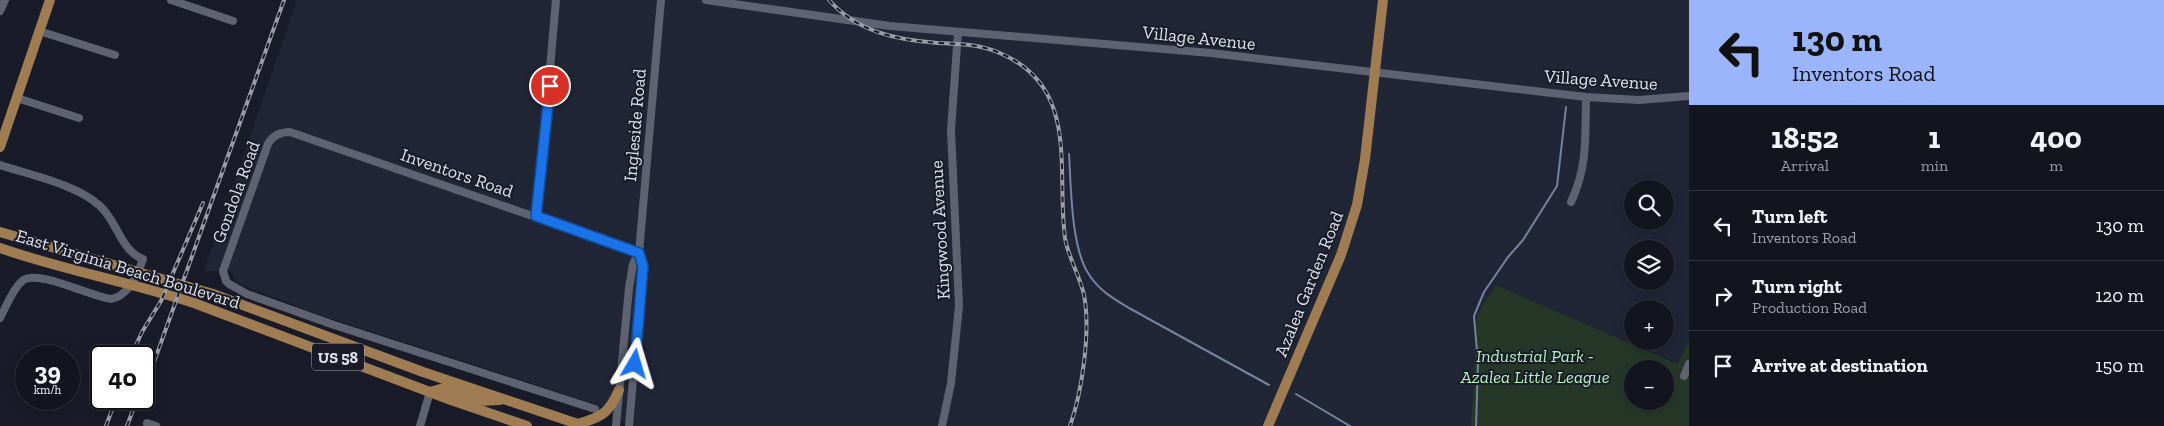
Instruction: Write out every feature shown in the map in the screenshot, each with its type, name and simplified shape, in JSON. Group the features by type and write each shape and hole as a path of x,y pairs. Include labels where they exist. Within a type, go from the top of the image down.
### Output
{"main road":[{"path":"0,148 50,0"},
{"name":"Azalea Garden Road","path":"1268,426 1350,230 1362,182 1383,0"},
{"name":"East Virginia Beach Boulevard","path":"0,232 122,266 252,308 419,371 581,425"},
{"name":"East Virginia Beach Boulevard","path":"0,248 34,260 159,291 527,426"},
{"path":"419,371 430,392 444,388 479,401 503,399"},
{"path":"581,425 596,419 608,411 619,390"}],"street":[{"path":"0,11 5,0"},
{"path":"171,0 233,21"},
{"path":"536,216 556,0"},
{"name":"Ingleside Road","path":"629,426 643,266 639,253 661,0"},
{"name":"Village Avenue","path":"706,0 829,19 958,32 1211,53 1586,97 1638,100 1689,96"},
{"path":"39,31 115,55"},
{"name":"Kingwood Avenue","path":"942,426 951,383 959,306 951,130 958,32"},
{"path":"1571,202 1580,183 1584,167 1586,97"},
{"path":"16,98 79,118"},
{"name":"Gondola Road","path":"237,289 226,281 223,271 270,140 278,134 290,132 350,152"},
{"name":"Inventors Road","path":"350,152 639,253"},
{"path":"0,165 70,189 91,199 108,214 132,253 143,259 131,284 119,297 111,299 48,279 32,277 25,279 18,286 0,318"},
{"name":"Ingleside Road","path":"616,426 628,288 633,264 639,253"},
{"path":"234,302 237,289"},
{"name":"East Virginia Beach Boulevard","path":"237,289 334,325 595,409"},
{"path":"447,380 452,364"},
{"path":"1684,376 1689,364"},
{"path":"420,426 430,392"},
{"path":"147,423 156,426"}],"shaded area":[{"path":"297,0 1689,0 1689,341 1679,364 1674,360 1647,350 1674,350 1674,300 1624,300 1624,340 1496,285 1477,314 1471,426 628,426 602,406 314,313 237,283 231,271 204,271"}],"green space":[{"name":"Industrial Park - Azalea Little League","path":"1496,285 1624,341 1624,350 1646,350 1669,360 1624,360 1624,410 1674,410 1674,362 1678,364 1689,341 1689,426 1471,426 1477,314"}],"waterway":[{"path":"1476,426 1478,363 1474,316 1484,292 1508,257 1523,240 1557,186 1566,107"},
{"path":"1069,154 1073,218 1079,251 1084,265 1098,286 1129,308 1269,385"},
{"path":"1296,394 1350,426"}],"railway":[{"path":"155,359 284,0"},
{"path":"829,0 852,20 893,37 970,45 1002,54 1027,69 1043,88 1054,109 1059,133 1062,159 1065,238 1082,288 1086,310 1086,343 1082,379 1070,426"},
{"path":"136,345 161,301 203,203"},
{"path":"106,426 112,410"},
{"path":"127,426 133,410"}],"route":[{"path":"550,86 536,216 639,253 643,266 635,364"}]}
